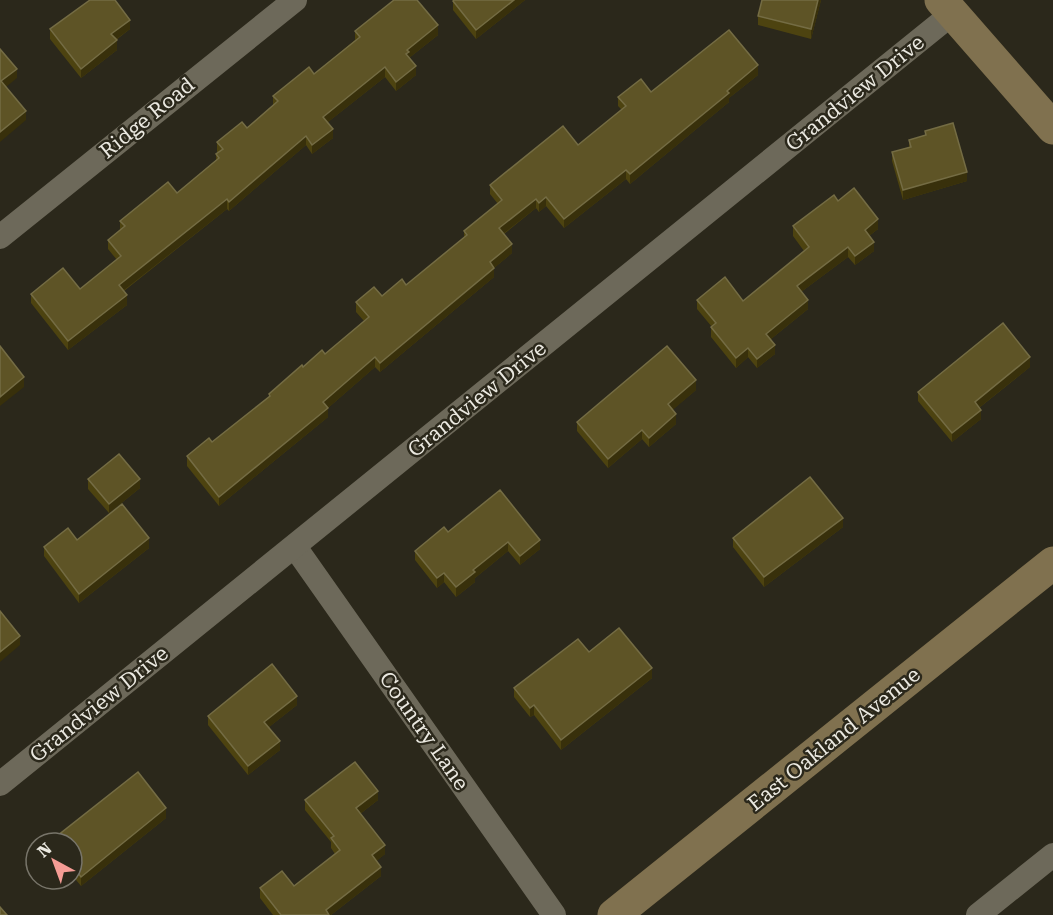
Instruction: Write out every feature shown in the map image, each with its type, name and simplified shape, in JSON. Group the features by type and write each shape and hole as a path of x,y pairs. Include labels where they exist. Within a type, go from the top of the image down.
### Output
{"main road":[{"path":"947,7 1053,128"},
{"name":"East Oakland Avenue","path":"614,915 1053,563"}],"street":[{"name":"Ridge Road","path":"0,237 294,0"},
{"name":"Grandview Drive","path":"0,784 295,547 947,7"},
{"name":"Country Lane","path":"295,547 554,915"},
{"path":"978,915 1053,855"}],"building":[{"path":"90,0 115,0 130,20 111,34 117,40 81,69 50,29"},
{"path":"394,0 417,0 438,25 407,50 409,52 406,54 416,66 396,82 385,67 323,117 333,129 312,145 306,136 229,202 227,199 119,285 127,295 68,341 31,294 63,268 80,289 121,256 108,240 125,226 120,221 168,182 177,193 219,158 216,154 223,149 217,142 242,122 247,128 278,101 273,96 309,67 314,74 360,37 355,31"},
{"path":"454,0 514,0 476,30"},
{"path":"762,0 818,0 811,29 758,16"},
{"path":"729,30 758,65 727,91 729,93 630,174 626,170 564,219 546,197 539,203 536,199 499,228 512,244 490,262 494,268 380,363 375,357 323,402 328,408 219,497 187,456 209,438 212,442 270,396 269,394 302,365 303,367 322,350 325,354 369,317 356,302 374,287 382,296 402,279 406,285 467,235 464,231 502,200 490,185 563,126 578,145 626,106 618,97 641,79 651,92"},
{"path":"0,49 17,69 1,81 26,111 0,132"},
{"path":"953,123 967,172 903,190 892,152 911,147 909,140 926,135 925,131"},
{"path":"854,188 878,219 865,230 874,242 855,256 848,247 797,286 808,300 766,334 775,345 757,359 748,348 736,358 711,327 716,323 697,300 725,277 743,301 809,247 793,226 834,195 838,201"},
{"path":"1003,323 1030,357 975,402 981,410 952,433 918,392"},
{"path":"0,346 24,377 0,397"},
{"path":"667,346 696,380 668,404 676,414 649,438 642,430 608,459 577,422"},
{"path":"119,454 140,479 109,504 88,479"},
{"path":"810,477 843,518 764,577 733,538"},
{"path":"500,490 540,540 520,556 508,542 456,587 444,573 437,578 415,551 444,527 448,532"},
{"path":"122,504 149,538 79,594 44,547 68,528 77,540"},
{"path":"0,611 20,636 0,652"},
{"path":"619,628 652,668 561,740 534,705 530,708 514,688 578,639 589,652"},
{"path":"272,664 297,696 264,722 280,741 248,766 208,716"},
{"path":"355,762 378,791 356,808 385,845 372,855 381,867 326,910 329,915 281,915 260,888 282,871 294,886 340,850 331,838 334,836 305,800"},
{"path":"138,772 166,808 84,875 84,831 63,831"},
{"path":"0,907 7,915 0,915"}]}
